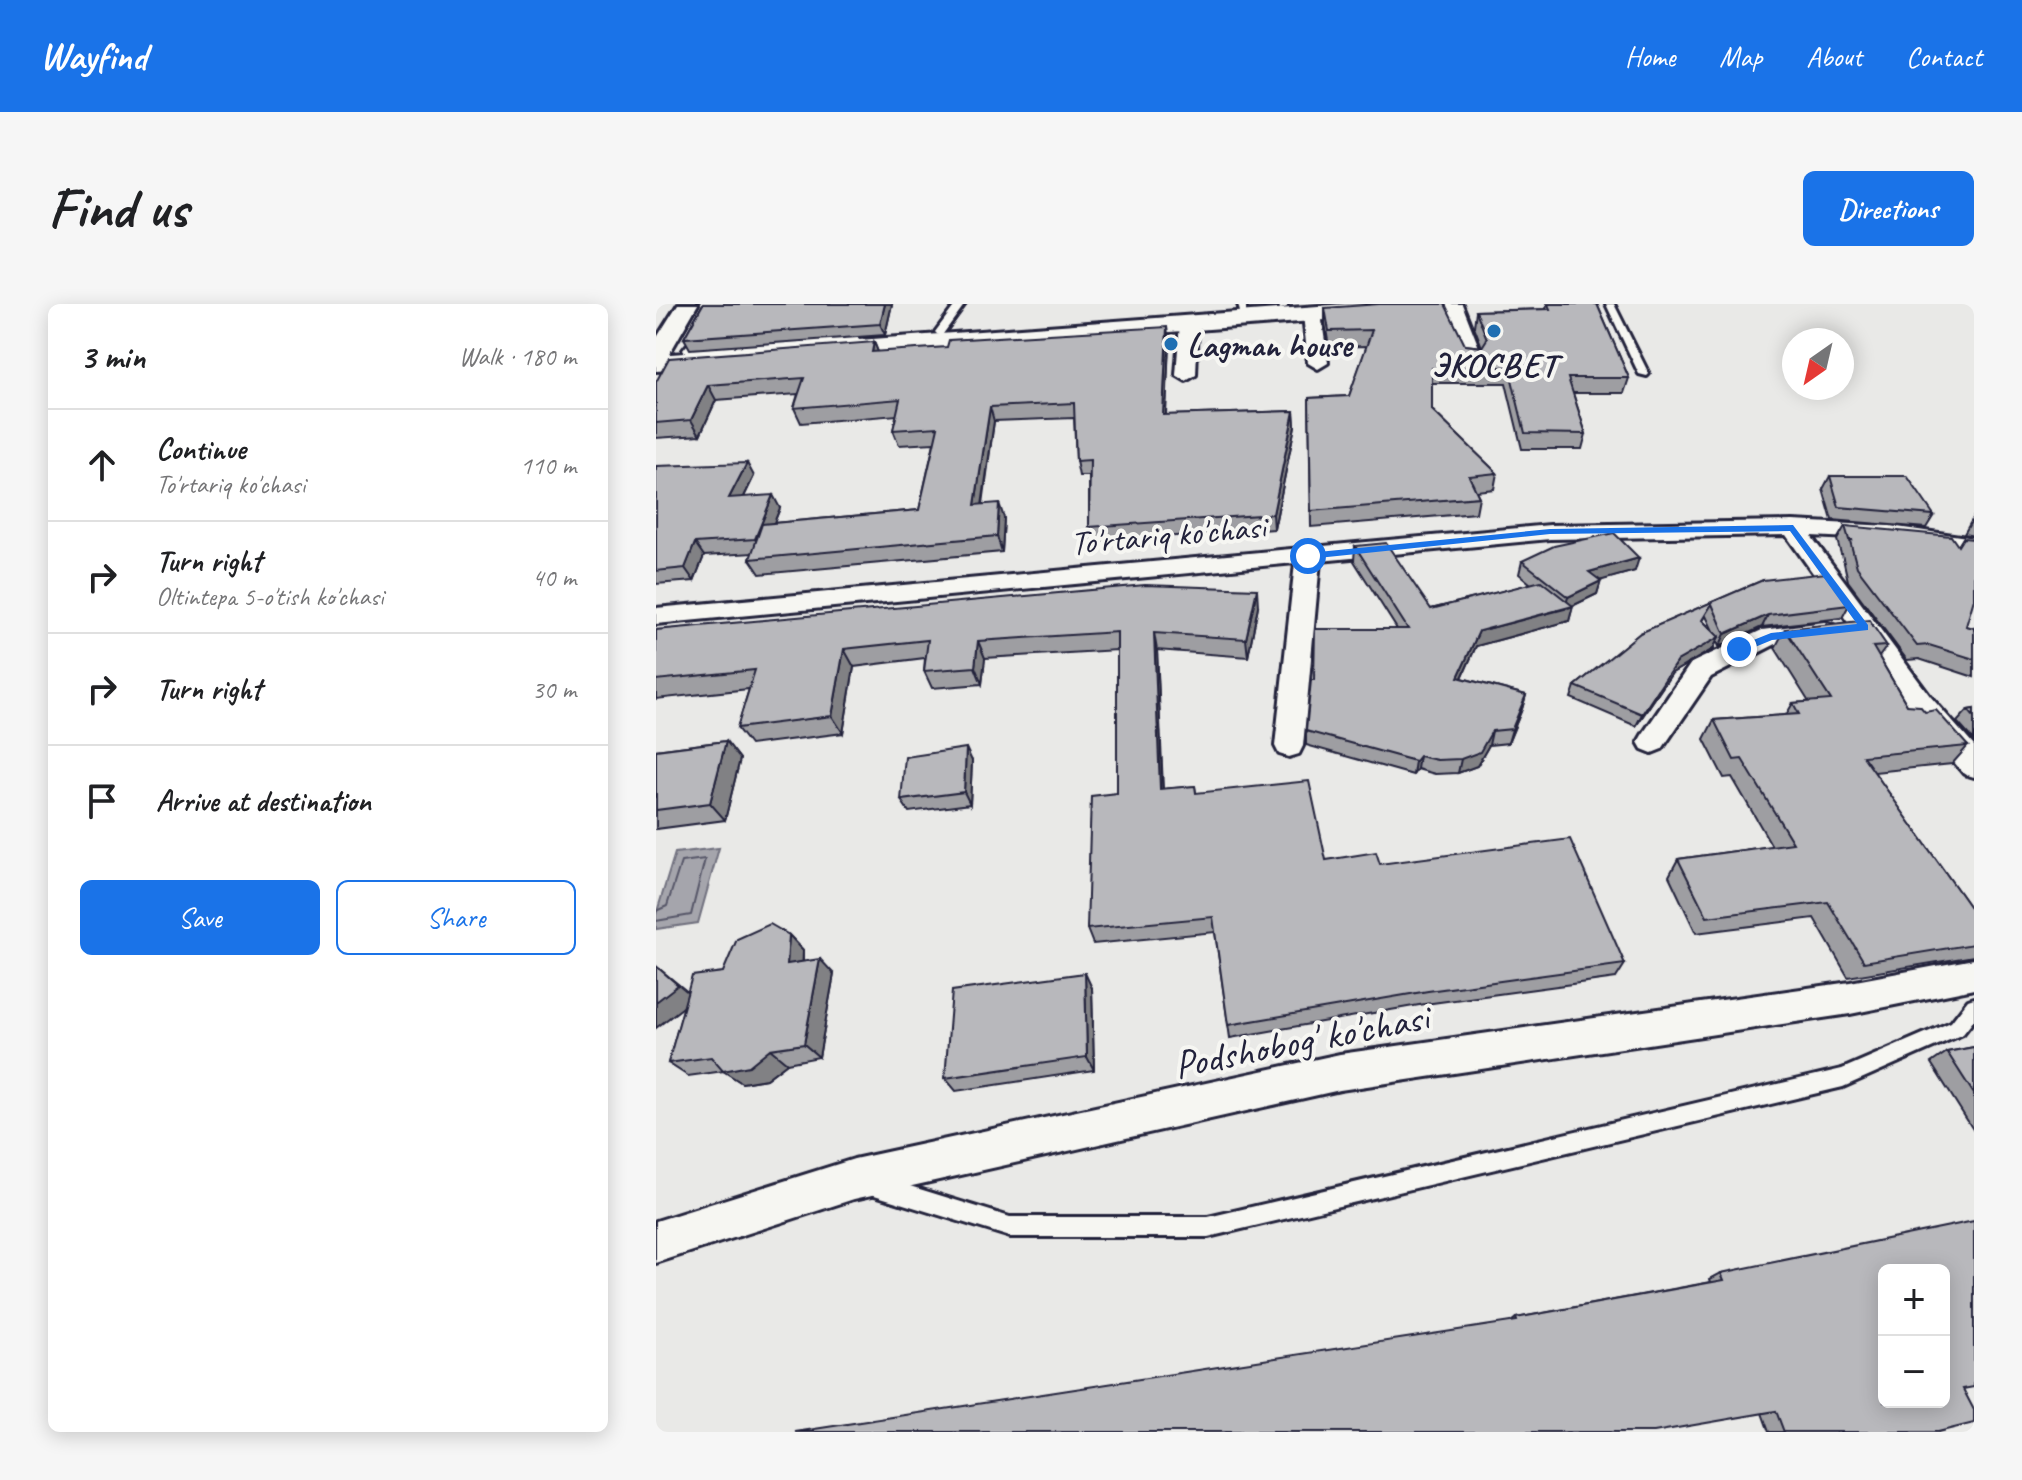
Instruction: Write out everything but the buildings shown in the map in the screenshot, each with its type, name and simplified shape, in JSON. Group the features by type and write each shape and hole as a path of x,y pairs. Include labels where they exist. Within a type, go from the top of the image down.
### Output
{"main road":[{"path":"657,357 1242,307 1316,309 1442,304"},
{"path":"657,357 1189,323 1284,309"}],"street":[{"path":"657,357 688,304"},
{"path":"1453,304 1473,355"},
{"path":"1316,309 1318,363"},
{"path":"1186,375 1189,323"},
{"path":"1793,528 1920,703 1974,766"},
{"name":"To'rtariq ko'chasi","path":"656,616 1550,532 1793,528 1902,534 1974,545"},
{"path":"1289,746 1308,556"},
{"path":"1652,742 1701,670 1771,636 1864,627"},
{"name":"Podshobog' ko'chasi","path":"656,1242 854,1179 1340,1072 1850,998 1974,974"}],"lane":[{"path":"940,332 961,304"},
{"path":"1610,304 1644,374"},
{"path":"854,1179 1010,1227 1208,1227 1843,1078 1957,1028 1974,1006"}],"water":[{"path":"719,848 698,923 656,929 656,915 675,853"}],"place":[{"name":"ЭКОСВЕТ","path":"1494,331"},
{"name":"Lagman house","path":"1171,344"}],"route":[{"path":"1308,556 1550,532 1793,528 1864,627 1771,636 1739,649"}]}
